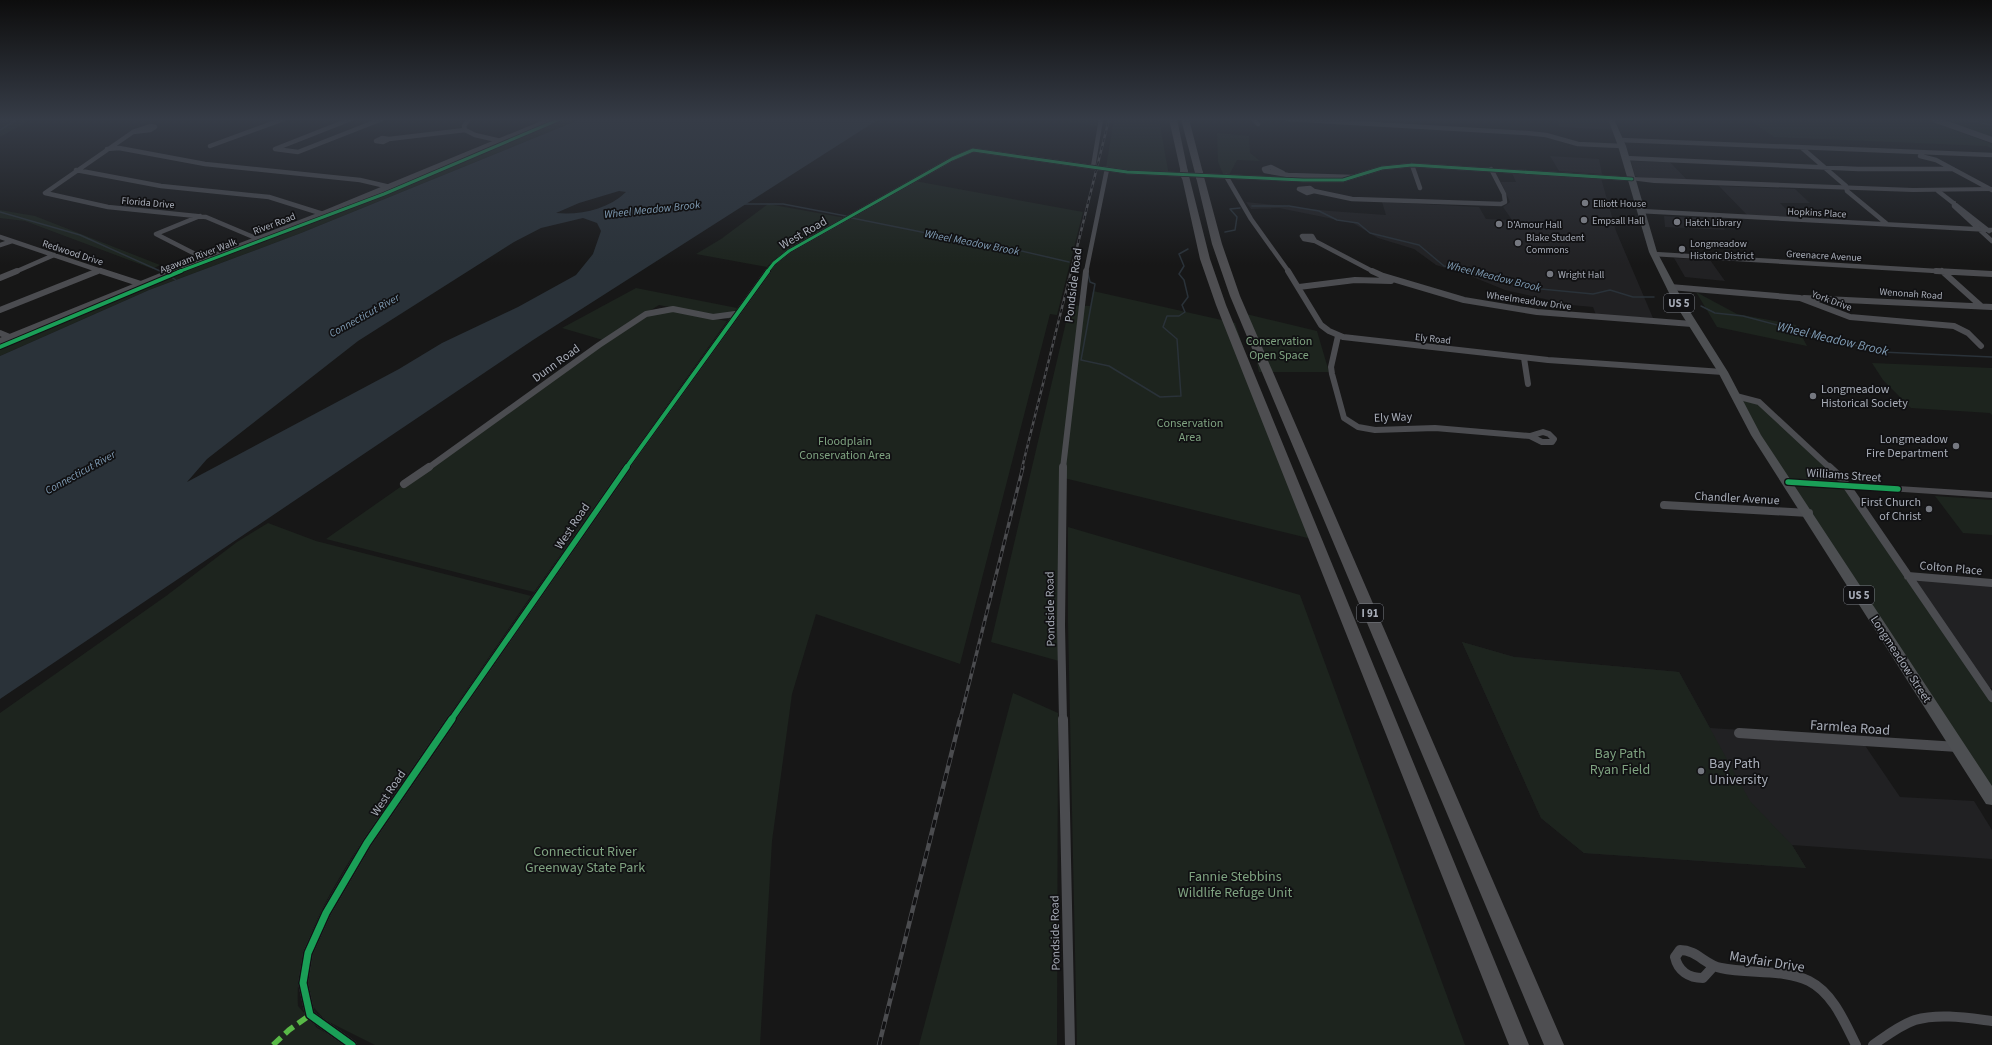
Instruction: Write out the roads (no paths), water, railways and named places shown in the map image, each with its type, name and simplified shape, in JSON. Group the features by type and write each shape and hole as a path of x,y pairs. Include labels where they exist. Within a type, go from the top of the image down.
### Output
{"highway":[{"name":"I 91","path":"1189,168 1237,303 1554,1045"},
{"name":"I 91","path":"1191,168 1205,259 1221,305 1519,1045"}],"main road":[{"name":"Longmeadow Street","path":"1629,168 1640,211 1654,254 1670,287 1723,372 1756,434 1992,799"},
{"path":"1632,179 1666,182 1938,191 1992,190"},
{"name":"Williams Street","path":"1788,482 1992,495"}],"street":[{"name":"Florida Drive","path":"79,168 45,193 108,207 210,218 258,239"},
{"path":"241,168 360,180 390,187"},
{"name":"River Road","path":"0,342 141,284 323,214 435,168"},
{"name":"West Road","path":"352,1045 310,1015 303,983 308,953 326,913 362,850 588,520 735,314 774,263 789,251 936,168"},
{"path":"1095,168 1107,173 1127,172 1319,181 1343,180 1384,168"},
{"path":"1413,168 1420,188"},
{"path":"1467,168 1632,179"},
{"path":"1819,168 1908,170 1953,169 1992,190"},
{"path":"1824,168 1846,185 1848,191 1887,225"},
{"path":"1314,192 1352,199 1501,204 1505,202 1504,194 1492,169"},
{"path":"76,170 161,186 269,197 323,214"},
{"name":"Pondside Road","path":"1070,1045 1061,594 1062,474 1085,271 1107,173"},
{"path":"1284,174 1343,175 1354,177"},
{"name":"Ely Road","path":"1226,176 1250,218 1299,287 1322,326 1330,333 1338,336 1524,358 1723,372"},
{"path":"1938,191 1963,207 1991,231"},
{"path":"1955,203 1952,204 1992,241"},
{"name":"Hopkins Place","path":"1640,211 1991,231"},
{"path":"200,216 156,234 205,259"},
{"name":"Redwood Drive","path":"0,237 141,284"},
{"path":"0,245 12,241"},
{"name":"Wheelmeadow Drive","path":"1315,241 1369,269 1399,282 1464,300 1520,310 1692,324"},
{"name":"Greenacre Avenue","path":"1654,254 1992,274"},
{"path":"0,278 54,255"},
{"path":"1361,280 1369,269"},
{"path":"0,310 100,270"},
{"path":"1942,271 1981,306"},
{"path":"1299,287 1361,280 1399,282"},
{"name":"York Drive","path":"1670,287 1800,298 1825,307 1838,314 1855,318 1956,326 1968,333 1980,346"},
{"name":"Wenonah Road","path":"1800,298 1830,298 1992,307"},
{"path":"1825,307 1830,298"},
{"name":"Dunn Road","path":"404,484 486,428 599,345 646,314 673,309 713,317 735,314"},
{"path":"0,333 12,338"},
{"name":"Ely Way","path":"1338,336 1332,364 1332,374 1344,418 1353,425 1371,430 1425,427 1530,436"},
{"path":"1524,358 1528,384"},
{"path":"1736,396 1759,402 1834,471 1846,485 1908,576 1988,688 1992,698"},
{"name":"Chandler Avenue","path":"1664,505 1809,514"},
{"name":"Colton Place","path":"1908,576 1992,583"},
{"name":"Farmlea Road","path":"1739,733 1959,747"},
{"name":"Mayfair Drive","path":"1713,967 1809,981 1818,987 1830,1001 1856,1045"},
{"path":"1873,1045 1917,1019 1946,1018 1992,1021"}],"water":[{"name":"Connecticut River","path":"461,168 803,168 533,340 0,699 0,356 149,290 301,233","holes":["619,191 626,192 611,203 593,210 575,213 556,213 579,203","583,218 597,223 601,231 593,254 576,275 518,307 442,343 399,369 187,482 207,459 358,341 514,242 541,228"]}],"waterway":[{"name":"Wheel Meadow Brook","path":"744,204 783,204 846,216"},
{"name":"Wheel Meadow Brook","path":"1252,206 1289,206 1319,211 1337,220 1358,223 1370,233 1419,245 1444,266 1520,281 1541,289 1593,294 1610,290 1633,297 1654,297"},
{"name":"Wheel Meadow Brook","path":"1225,232 1235,230 1237,217 1230,209 1240,208"},
{"path":"0,212 80,235 160,271"},
{"name":"Wheel Meadow Brook","path":"852,218 986,245 1000,246 1069,262"},
{"name":"Wheel Meadow Brook","path":"1088,274 1090,282 1095,284 1081,360 1109,366 1160,397 1181,396 1177,339 1163,327 1167,316 1179,316 1185,312 1182,305 1188,297 1184,280 1179,274 1184,266 1179,254 1188,249"},
{"path":"170,276 177,281"},
{"name":"Wheel Meadow Brook","path":"1701,306 1715,313 1743,316 1881,352 1992,357"}],"railway":[{"path":"1022,468 1097,168"},
{"path":"960,720 1023,467"},
{"path":"879,1045 960,719"}],"place":[{"name":"Elliott House","path":"1585,203"},
{"name":"Empsall Hall","path":"1584,220"},
{"name":"Hatch Library","path":"1677,222"},
{"name":"D'Amour Hall","path":"1499,224"},
{"name":"Blake Student Commons","path":"1518,243"},
{"name":"Longmeadow Historic District","path":"1682,249"},
{"name":"Wright Hall","path":"1550,274"},
{"name":"Longmeadow Historical Society","path":"1813,396"},
{"name":"Longmeadow Fire Department","path":"1956,446"},
{"name":"First Church of Christ","path":"1929,509"},
{"name":"Bay Path University","path":"1701,771"}],"park label":[{"name":"Conservation Open Space","path":"1279,348"},
{"name":"Conservation Area","path":"1190,430"},
{"name":"Floodplain Conservation Area","path":"845,448"},
{"name":"Bay Path Ryan Field","path":"1620,762"},
{"name":"Connecticut River Greenway State Park","path":"585,860"},
{"name":"Fannie Stebbins Wildlife Refuge Unit","path":"1235,884"}]}
